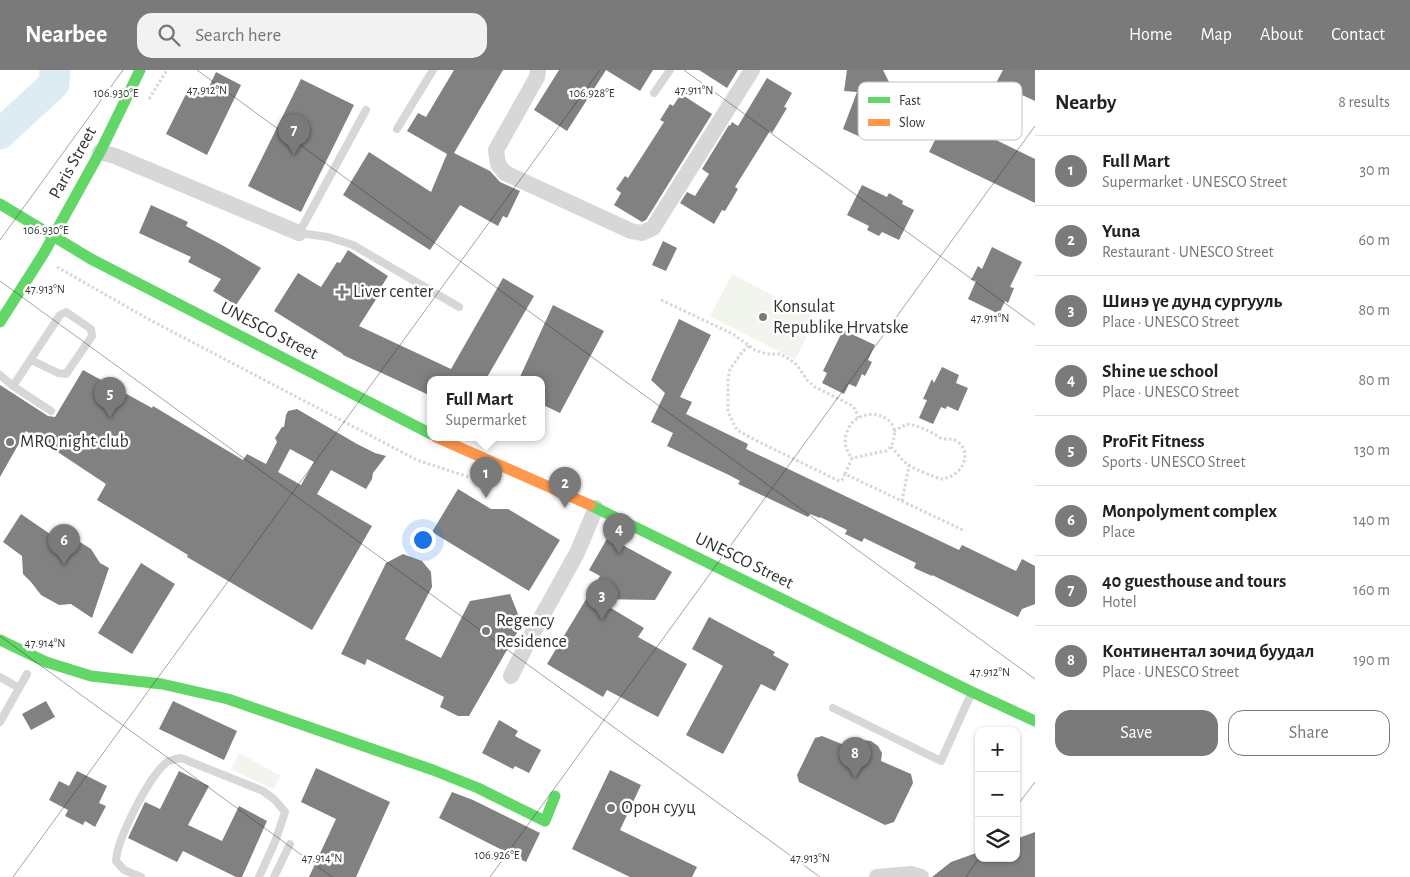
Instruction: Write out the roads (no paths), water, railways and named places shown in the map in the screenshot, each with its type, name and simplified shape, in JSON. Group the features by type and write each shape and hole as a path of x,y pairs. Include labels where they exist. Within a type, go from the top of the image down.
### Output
{"main road":[{"name":"Paris Street","path":"0,322 44,253 100,152 140,70"},
{"name":"UNESCO Street","path":"0,204 91,259 427,432"},
{"name":"UNESCO Street","path":"444,441 596,508 1035,721"},
{"path":"0,640 46,662 91,676 162,684 228,699 433,770 478,788 545,821 555,796"}],"street":[{"path":"538,70 538,77 496,150 498,164 506,173 630,231 642,233 653,228 752,70"},
{"path":"100,152 115,156 299,233"},
{"path":"511,676 577,553 596,508"},
{"path":"877,877 911,874 921,877"}],"lane":[{"path":"397,129 433,70"},
{"path":"654,93 670,70"},
{"path":"366,110 299,233 328,237 352,245 459,307"},
{"path":"13,386 60,315 66,312 91,329 92,336 66,374 58,373 31,360"},
{"path":"0,375 51,411"},
{"path":"0,722 27,674"},
{"path":"0,677 19,688"},
{"path":"833,708 941,761 972,692"},
{"path":"141,877 124,870 116,861 119,843 140,798 158,773 168,761 181,758 262,791 276,800 285,812 275,842 259,877"},
{"path":"274,877 290,844"}],"waterway":[{"path":"0,134 54,84 55,70"}],"place":[{"name":"40 guesthouse and tours","path":"294,155"},
{"name":"Liver center","path":"342,292"},
{"name":"Konsulat Republike Hrvatske","path":"763,317"},
{"name":"ProFit Fitness","path":"110,418"},
{"name":"MRQ night club","path":"10,442"},
{"name":"Full Mart","path":"486,498"},
{"name":"Yuna","path":"565,508"},
{"name":"Shine ue school","path":"619,554"},
{"name":"Monpolyment complex","path":"64,565"},
{"name":"Шинэ үе дунд сургууль","path":"602,620"},
{"name":"Regency Residence","path":"486,631"},
{"name":"Континентал зочид буудал","path":"855,778"},
{"name":"Орон сууц","path":"611,808"}]}
